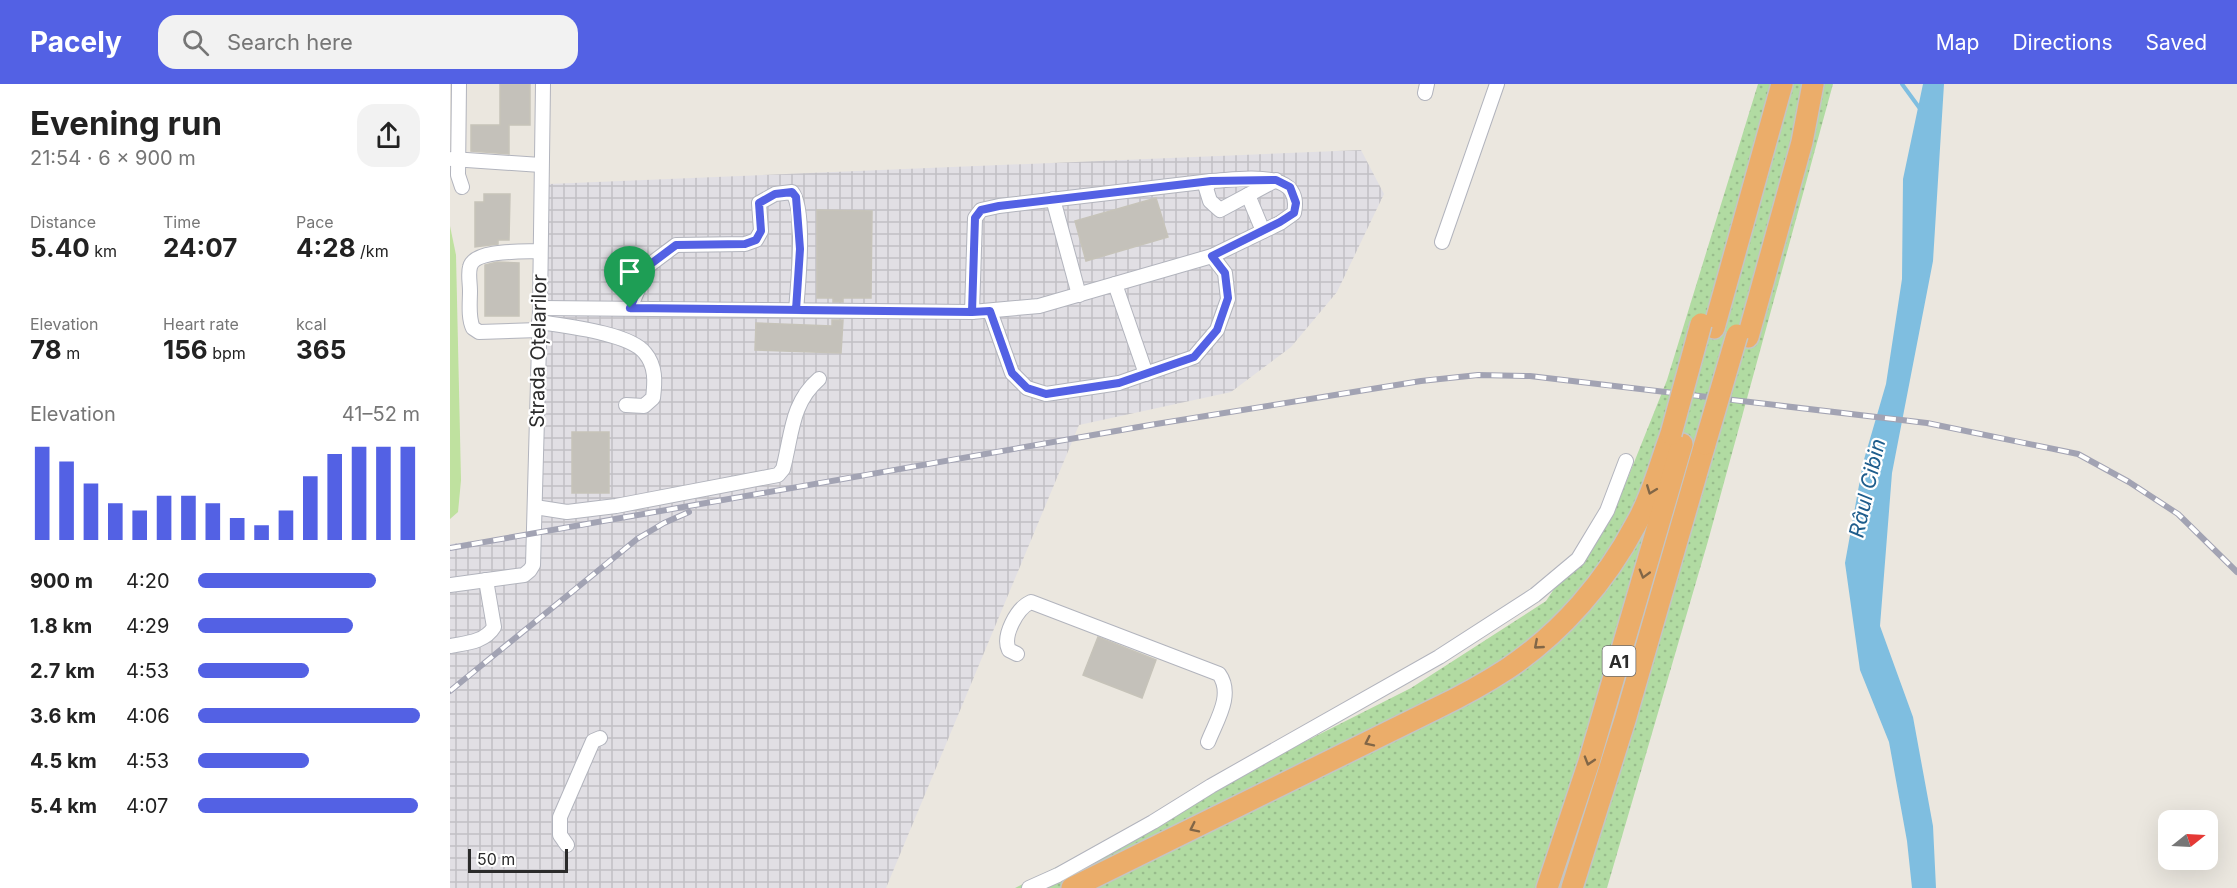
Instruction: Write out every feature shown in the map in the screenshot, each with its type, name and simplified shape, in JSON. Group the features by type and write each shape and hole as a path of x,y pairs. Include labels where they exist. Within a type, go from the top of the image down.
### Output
{"highway":[{"name":"A1","path":"1548,886 1589,762 1708,326 1782,84"},
{"name":"A1","path":"1579,886 1625,720 1711,445 1811,84"},
{"path":"1072,888 1435,710 1480,686 1530,652 1561,625 1580,604 1622,548 1637,522 1677,436"}],"street":[{"path":"459,84 454,159 462,187"},
{"name":"Strada Oțelarilor","path":"450,585 524,575 530,570 534,554 543,84"},
{"path":"1442,242 1497,84"},
{"path":"454,159 541,165"},
{"path":"540,251 505,252 475,258 470,266 470,311 473,328 479,332 539,320 630,308 972,312 1040,306 1212,256 1294,213 1296,203 1290,187 1276,180 1211,181 1053,199 981,210 975,218 972,312"},
{"path":"1211,181 1206,188 1210,201 1220,210 1276,180"},
{"path":"630,308 648,266 676,245 745,244 756,240 761,231 759,203 775,194 792,192 796,197 800,249 796,310"},
{"path":"1248,195 1263,231"},
{"path":"1053,199 1079,295"},
{"path":"990,311 1012,373 1027,388 1046,394 1119,383 1194,357 1217,330 1228,298 1225,273 1212,256"},
{"path":"1115,284 1146,374"},
{"path":"539,320 598,332 638,345 646,354 654,371 653,398 644,406 626,405"},
{"path":"535,507 567,512 616,506 778,475 783,469 795,410 811,386 819,379"},
{"path":"1029,888 1153,822 1211,786 1439,657 1535,595 1578,559 1607,512 1626,462"},
{"path":"450,646 476,641 489,635 494,627 486,580"},
{"path":"1017,654 1009,651 1006,638 1021,608 1031,602 1219,674 1224,680 1227,693 1208,742"},
{"path":"567,845 560,836 560,817 593,741 600,738"}],"shaded area":[{"path":"1361,150 1384,194 1337,292 1291,347 1231,392 1079,425 886,888 450,888 450,544 537,533 549,184"}],"green space":[{"path":"1758,84 1833,84 1708,541 1607,888 1015,888 1411,688 1546,601 1627,480 1667,380"},
{"path":"450,226 456,255 461,480 458,512 450,519"}],"water":[{"name":"Râul Cibin","path":"1923,84 1944,84 1933,261 1892,473 1880,626 1913,717 1933,826 1936,888 1912,888 1907,841 1889,742 1860,670 1845,563 1863,463 1886,384 1902,279 1903,179"}],"building":[{"path":"500,84 530,84 530,125 509,125 509,154 471,151 471,125 500,125"},
{"path":"484,194 510,194 509,240 498,240 498,244 475,247 475,202 484,202"},
{"path":"1156,198 1168,237 1086,261 1075,221"},
{"path":"817,210 872,211 871,298 843,298 843,302 833,302 833,298 817,298"},
{"path":"497,262 519,263 519,316 485,316 485,265"},
{"path":"832,320 843,320 841,353 755,350 756,323 832,326"},
{"path":"572,432 609,432 609,493 572,493"},
{"path":"1098,637 1156,660 1142,698 1083,675"}],"waterway":[{"path":"1902,84 1921,110"}],"railway":[{"path":"450,548 1150,425 1421,381 1478,375 1530,376 1927,423 2078,454 2129,482 2178,514 2237,572"},
{"path":"450,691 637,539 689,512"}],"route":[{"path":"630,308 648,266 676,245 745,244 756,240 761,231 759,203 775,194 792,192 796,197 800,264 796,310 884,311 972,312 975,218 981,210 999,206 1211,181 1276,180 1290,187 1296,203 1294,213 1280,222 1212,256 1225,273 1228,298 1217,330 1194,357 1119,383 1046,394 1027,388 1012,373 990,311 972,312 796,310 630,308"}]}
